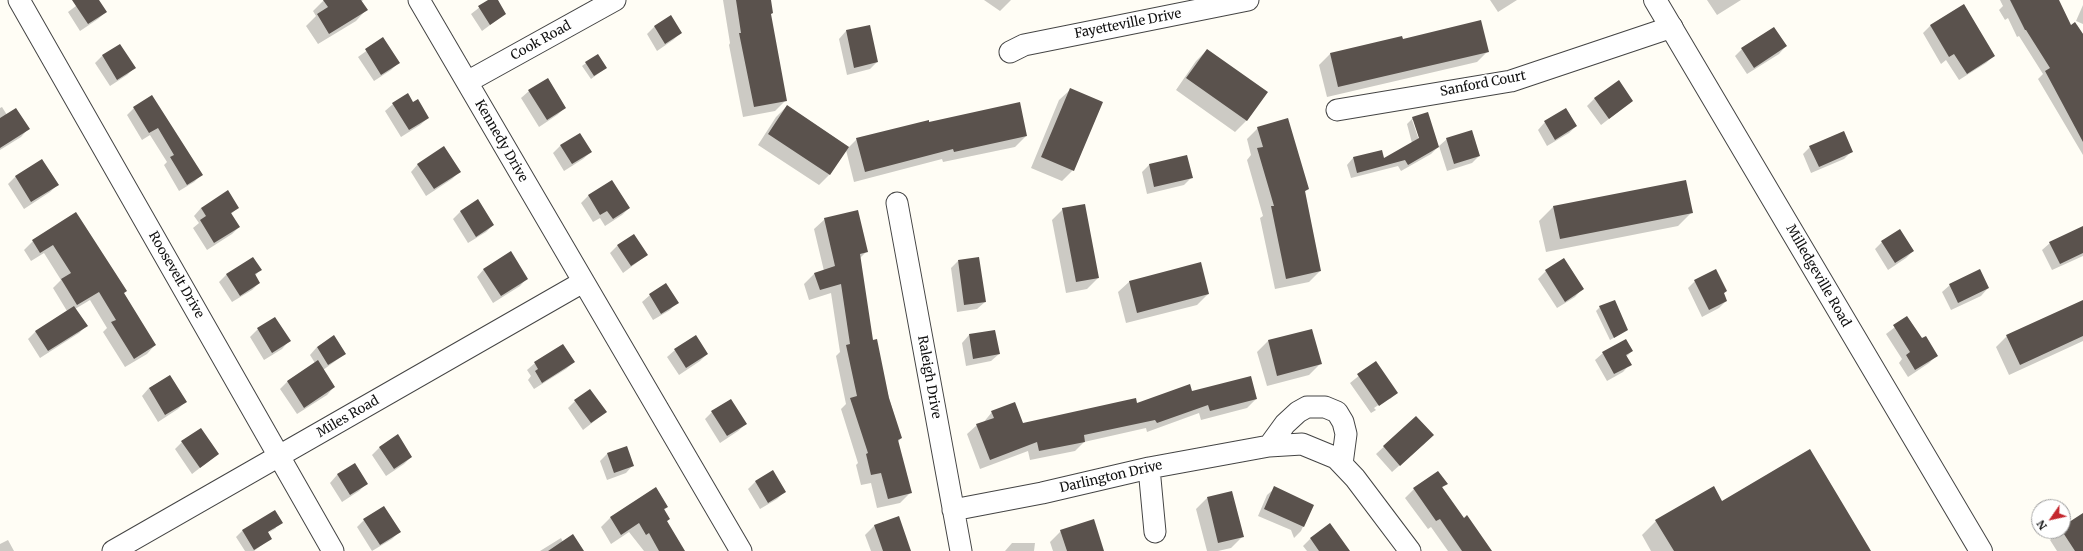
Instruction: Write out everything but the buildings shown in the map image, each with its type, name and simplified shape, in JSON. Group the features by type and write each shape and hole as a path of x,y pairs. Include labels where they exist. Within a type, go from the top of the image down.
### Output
{"street":[{"name":"Roosevelt Drive","path":"19,0 333,551"},
{"name":"Kennedy Drive","path":"419,0 582,282 741,551"},
{"name":"Cook Road","path":"467,82 615,0"},
{"name":"Fayetteville Drive","path":"1010,52 1024,45 1248,0"},
{"name":"Milledgeville Road","path":"1655,0 1981,551"},
{"name":"Sanford Court","path":"1336,110 1511,81 1672,27"},
{"name":"Raleigh Drive","path":"897,203 961,551"},
{"name":"Miles Road","path":"113,551 582,282"},
{"path":"1269,446 1286,424 1298,412 1307,407 1324,407 1337,412 1343,422 1346,434 1342,464"},
{"name":"Darlington Drive","path":"953,510 1042,493 1149,468 1269,446 1302,444 1336,458 1355,478 1410,551"},
{"path":"1149,468 1155,532"}]}
